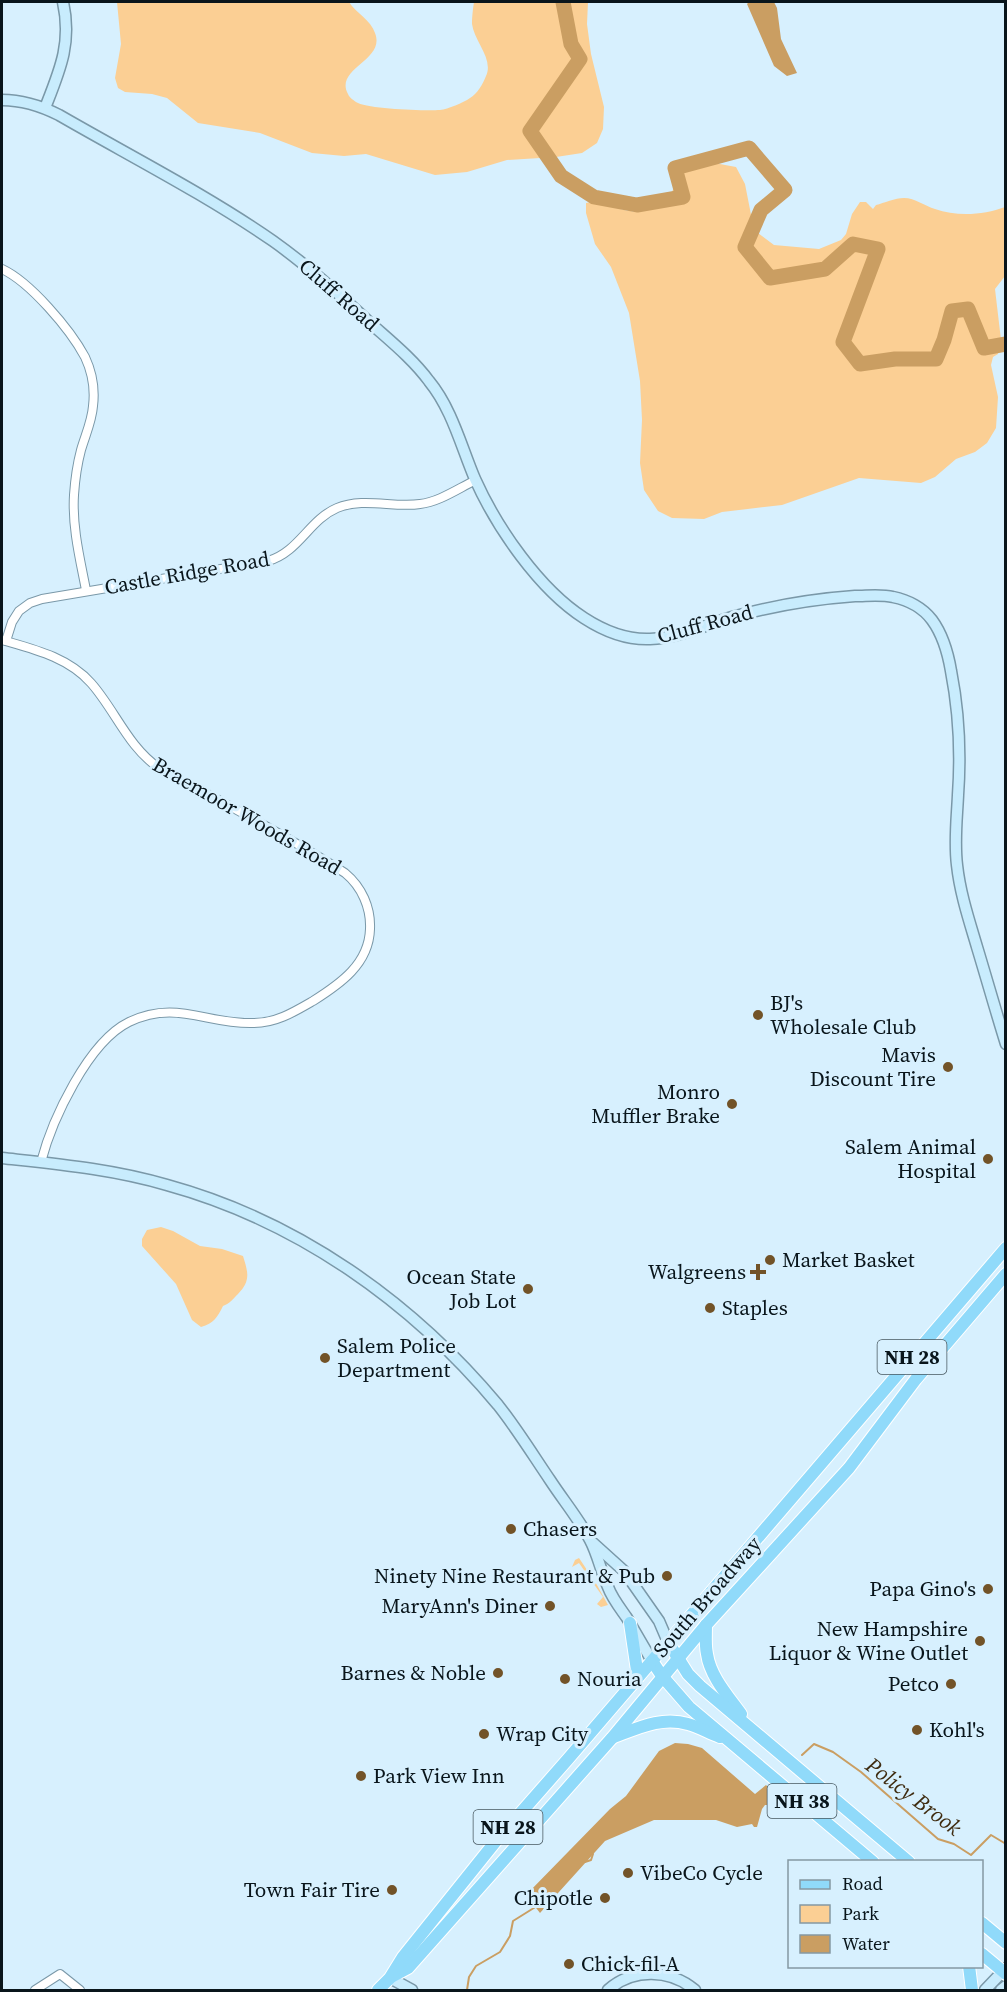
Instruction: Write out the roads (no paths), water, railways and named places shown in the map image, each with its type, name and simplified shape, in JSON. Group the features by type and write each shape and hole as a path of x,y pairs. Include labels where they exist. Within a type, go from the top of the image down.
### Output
{"main road":[{"name":"South Broadway","path":"378,1990 496,1841 1005,1248"},
{"name":"South Broadway","path":"390,1977 408,1968 612,1738 706,1625 849,1468 916,1379 1005,1274"},
{"path":"630,1623 638,1677"},
{"path":"706,1625 706,1654 709,1664 725,1692 752,1729"},
{"path":"668,1642 678,1659"},
{"name":"NH 38","path":"678,1659 700,1686 907,1860"},
{"path":"652,1661 662,1676"},
{"name":"NH 38","path":"662,1676 689,1707 871,1860"},
{"path":"612,1738 654,1724 676,1721 730,1741"},
{"path":"983,1925 1005,1943"},
{"path":"983,1955 1004,1971"},
{"path":"969,1968 972,1990"}],"street":[{"path":"45,108 66,40 67,29 63,2"},
{"name":"Cluff Road","path":"2,100 24,102 45,108 244,222 298,259 320,278 429,380 446,408 476,480 500,524 535,572 575,611 598,627 614,634 640,639 668,637 770,608 855,596 889,596 906,601 927,614 946,647 957,708 960,749 955,842 962,896 1005,1044"},
{"path":"2,269 22,281 39,297 71,336 85,357 89,369 93,407 78,465 74,497 75,526 86,590"},
{"name":"Castle Ridge Road","path":"4,641 12,622 24,607 42,599 268,561 288,552 324,516 338,508 357,504 423,504 476,480"},
{"name":"Braemoor Woods Road","path":"4,641 51,656 82,675 99,693 138,749 160,769 239,811 353,879 368,907 370,920 368,943 354,969 330,990 289,1015 267,1022 246,1023 168,1012 140,1017 116,1030 97,1048 84,1067 54,1124 41,1162"},
{"path":"2,1158 122,1174 194,1193 260,1220 303,1241 342,1265 409,1314 431,1334 505,1415 591,1541 624,1571 659,1621 668,1642"},
{"path":"591,1541 608,1588 652,1661"},
{"path":"986,1990 1004,1971"},
{"path":"35,1990 60,1974 80,1990"},
{"path":"619,1990 642,1974"},
{"path":"608,1990 622,1979 642,1974 662,1974 679,1979 695,1990"},
{"path":"390,1977 400,1990"},
{"path":"390,1977 412,1990"},
{"path":"1001,1990 1005,1986"}],"water":[{"path":"749,2 774,2 777,8 781,39 797,73 787,76 774,66 747,4"},
{"path":"675,1743 702,1748 755,1794 766,1785 775,1794 769,1805 765,1805 762,1809 757,1827 752,1824 737,1827 716,1820 654,1820 605,1841 540,1913 526,1895 610,1809 626,1796 659,1751"}],"waterway":[{"path":"563,2 571,44 580,59 530,131 561,176 594,197 637,205 683,197 675,168 749,148 785,190 761,210 745,247 770,278 825,269 853,244 878,249 843,342 860,364 895,359 936,359 952,311 968,309 984,348 1006,344"},
{"name":"Policy Brook","path":"802,1755 814,1744 833,1752 861,1772 938,1839 954,1844 971,1855 991,1835 1006,1844"},
{"name":"Policy Brook","path":"585,1862 591,1860 593,1854"},
{"name":"Policy Brook","path":"467,1990 469,1977 476,1966 500,1952 510,1936 513,1921 537,1906"}],"place":[{"name":"BJ's Wholesale Club","path":"758,1015"},
{"name":"Mavis Discount Tire","path":"948,1067"},
{"name":"Monro Muffler Brake","path":"732,1104"},
{"name":"Salem Animal Hospital","path":"988,1159"},
{"name":"Market Basket","path":"770,1260"},
{"name":"Walgreens","path":"758,1272"},
{"name":"Ocean State Job Lot","path":"528,1289"},
{"name":"Staples","path":"710,1308"},
{"name":"Salem Police Department","path":"325,1358"},
{"name":"Chasers","path":"511,1529"},
{"name":"Ninety Nine Restaurant & Pub","path":"667,1576"},
{"name":"Papa Gino's","path":"988,1589"},
{"name":"MaryAnn's Diner","path":"550,1606"},
{"name":"New Hampshire Liquor & Wine Outlet","path":"980,1641"},
{"name":"Barnes & Noble","path":"498,1673"},
{"name":"Nouria","path":"565,1679"},
{"name":"Petco","path":"951,1684"},
{"name":"Kohl's","path":"917,1730"},
{"name":"Wrap City","path":"484,1734"},
{"name":"Park View Inn","path":"361,1776"},
{"name":"VibeCo Cycle","path":"628,1873"},
{"name":"Town Fair Tire","path":"392,1890"},
{"name":"Chipotle","path":"605,1898"},
{"name":"Chick-fil-A","path":"569,1964"}]}
